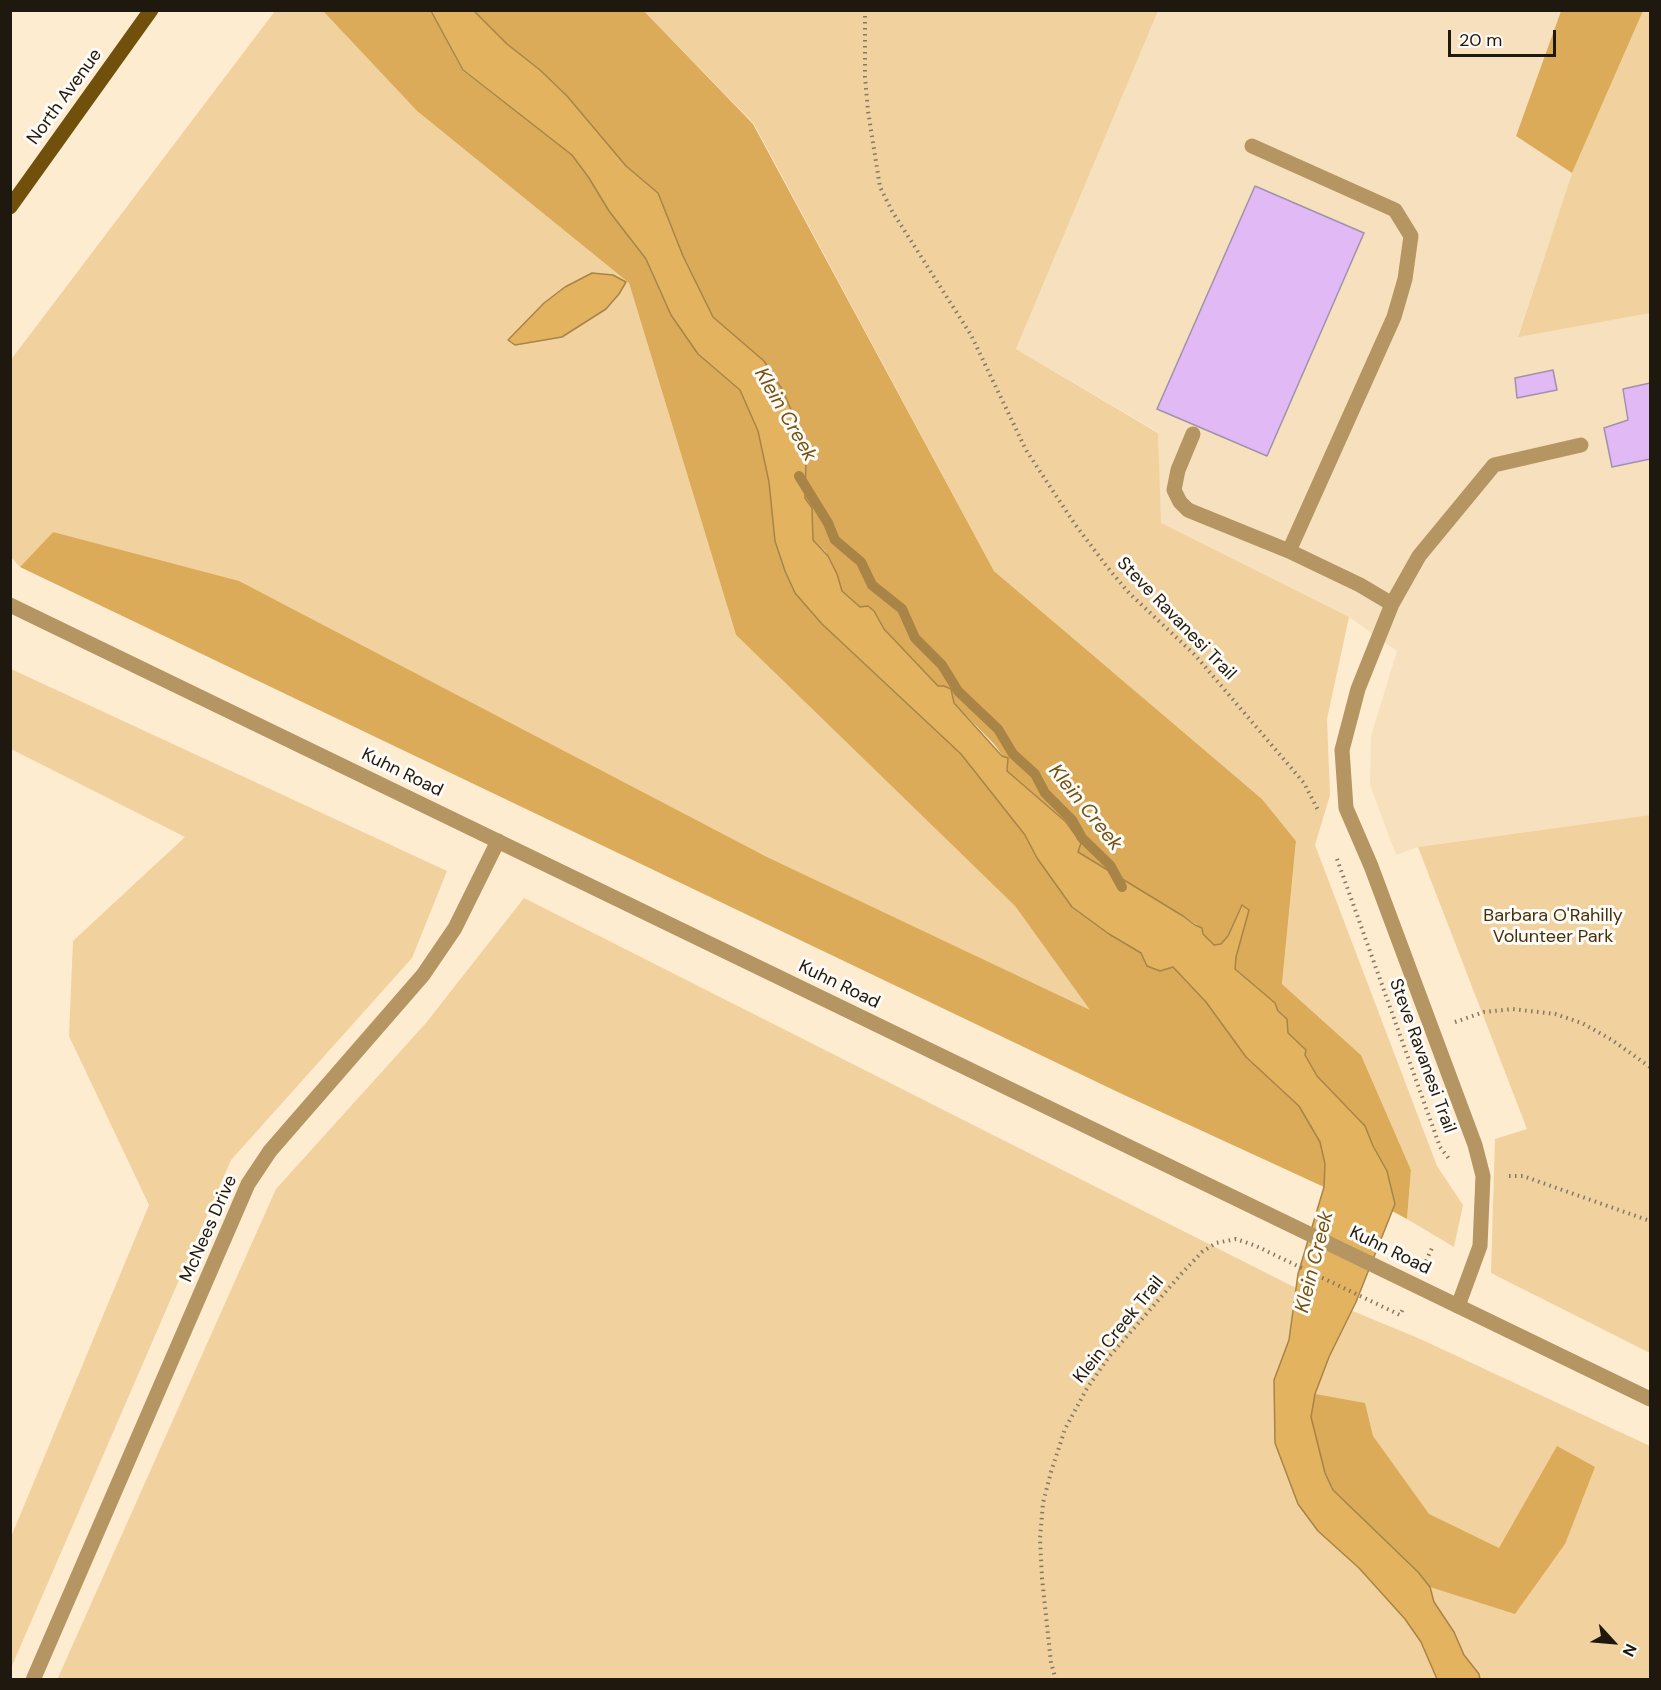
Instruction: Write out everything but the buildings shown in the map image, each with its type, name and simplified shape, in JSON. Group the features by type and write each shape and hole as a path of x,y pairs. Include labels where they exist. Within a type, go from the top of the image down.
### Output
{"main road":[{"name":"North Avenue","path":"10,207 151,10"}],"street":[{"path":"1252,146 1395,210 1411,236 1405,279 1394,318 1290,551"},
{"path":"1193,434 1178,470 1174,490 1180,502 1188,510 1290,551 1360,585 1392,604"},
{"path":"1458,1306 1480,1246 1483,1176 1475,1145 1371,866 1346,808 1342,750 1358,689 1392,604 1419,556 1494,465 1581,445"},
{"name":"Kuhn Road","path":"10,605 1650,1400"},
{"name":"McNees Drive","path":"33,1680 248,1184 270,1151 423,975 455,928 498,841"}],"path":[{"name":"Steve Ravanesi Trail","path":"865,10 867,100 880,187 892,211 971,335 1026,450 1074,524 1108,568 1129,593 1195,655 1259,728 1304,783 1321,816"},
{"name":"Steve Ravanesi Trail","path":"1333,849 1440,1147 1452,1162"},
{"path":"1432,1030 1484,1012 1513,1009 1555,1014 1582,1023 1612,1040 1650,1067"},
{"path":"1503,1176 1523,1176 1650,1221"},
{"name":"Klein Creek Trail","path":"1056,1680 1051,1663 1040,1538 1043,1503 1065,1429 1108,1358 1203,1252 1216,1243 1236,1239 1400,1315"}],"shaded area":[{"path":"323,11 431,11 463,71 572,154 609,211 646,259 671,315 698,354 740,390 758,431 769,482 775,541 785,571 796,593 822,624 961,754 1025,835 1037,858 1072,907 1109,934 1141,953 1173,966 1206,1002 1246,1057 1299,1106 1320,1142 1325,1164 1324,1187 1122,1094 20,567 53,532 239,581 765,856 1090,1010 1015,906 736,635 629,283 417,111"},
{"path":"474,11 644,11 753,124 994,571 1262,799 1296,841 1282,984 1361,1055 1411,1170 1407,1219 1392,1211 1395,1203 1387,1171 1365,1126 1317,1076 1305,1055 1306,1050 1288,1033 1287,1019 1278,1011 1275,1003 1235,969 1241,906 1228,936 1221,944 1214,946 1203,934 1202,928 1078,852 1066,822 1007,771 1003,756 994,744 954,703 951,689 938,686 884,629 874,611 860,607 842,591 837,574 825,551 813,540 812,508 805,499 806,459 795,419 783,391 713,317 683,256 658,193 626,166 567,96 540,70 507,44"},
{"path":"1158,11 1561,11 1516,136 1572,173 1518,336 1650,313 1650,815 1418,847 1396,855 1370,785 1371,736 1397,651 1349,617 1160,523 1158,432 1016,349"},
{"path":"1561,11 1643,11 1572,173 1516,136"},
{"path":"1315,1394 1365,1403 1373,1436 1429,1514 1499,1548 1557,1446 1595,1467 1565,1544 1515,1614 1430,1587 1418,1572 1333,1490 1325,1473 1311,1417"}],"green space":[{"path":"275,11 323,11 417,111 629,283 736,635 1015,906 1091,1011 765,856 53,532 20,567 10,556 10,361"},
{"path":"644,11 1158,11 1016,349 1158,433 1161,523 1349,617 1327,719 1330,795 1315,845 1437,1166 1463,1205 1454,1247 1407,1219 1411,1170 1361,1055 1282,984 1296,841 1262,799 994,571 754,124"},
{"path":"1643,11 1650,11 1650,313 1518,337 1572,173"},
{"path":"11,669 447,871 412,958 231,1160 11,1668 11,1537 149,1205 69,1036 73,941 185,837 11,749"},
{"name":"Barbara O'Rahilly Volunteer Park","path":"1650,815 1650,1353 1491,1273 1495,1139 1527,1129 1418,847"},
{"path":"524,898 1292,1286 1418,1338 1650,1446 1650,1679 57,1680 276,1189 426,1023"}],"water":[{"path":"431,11 474,11 507,44 540,70 567,96 626,166 658,193 683,256 713,317 764,361 783,391 795,419 806,459 805,498 812,508 813,540 828,556 842,591 860,607 868,606 874,611 884,629 938,686 951,689 954,703 1002,756 1008,758 1007,771 1066,822 1081,843 1078,852 1202,928 1203,934 1214,945 1221,944 1228,936 1242,905 1249,910 1235,969 1275,1003 1278,1011 1287,1019 1288,1033 1306,1050 1305,1055 1317,1076 1365,1126 1387,1171 1395,1204 1356,1302 1329,1357 1315,1394 1311,1417 1325,1473 1333,1490 1418,1572 1430,1587 1434,1602 1480,1679 1437,1679 1421,1642 1405,1619 1359,1568 1318,1531 1298,1504 1275,1443 1274,1380 1289,1340 1298,1274 1324,1187 1325,1164 1320,1142 1299,1106 1246,1057 1206,1002 1173,967 1160,971 1147,966 1141,953 1109,934 1072,907 1037,858 1025,835 961,754 822,624 795,593 775,541 769,482 758,431 740,390 698,354 671,315 646,259 609,211 572,155 463,70"},
{"path":"592,273 613,275 626,282 606,309 562,337 515,345 508,340 544,303 565,287"}],"waterway":[{"name":"Klein Creek","path":"799,476 828,523 835,540 861,562 872,585 902,609 915,638 942,665 958,691 998,729 1013,754 1035,774 1045,793 1072,820 1082,838 1110,865 1122,887"}]}
